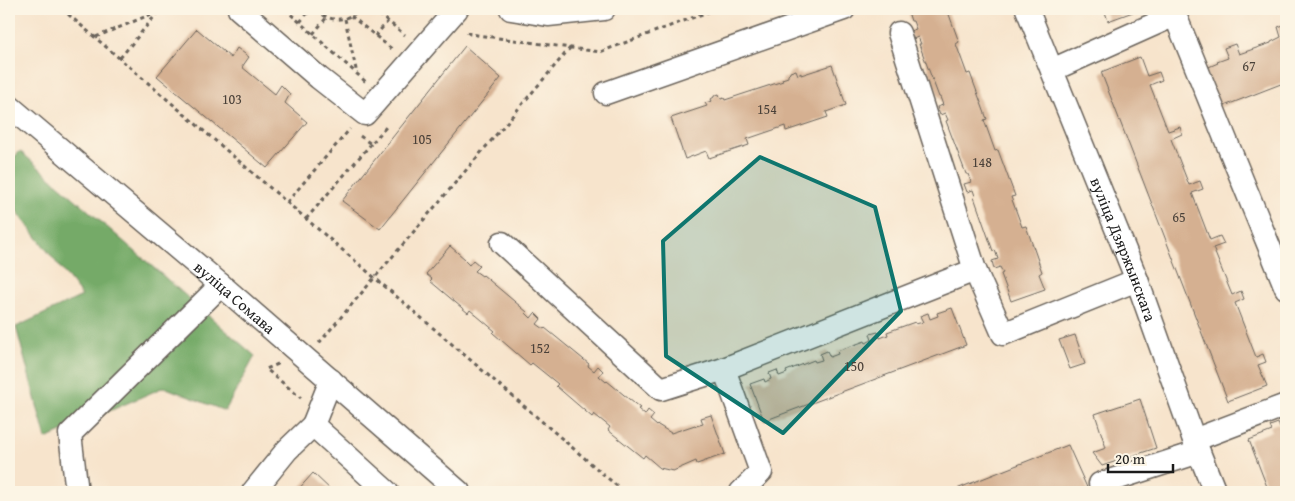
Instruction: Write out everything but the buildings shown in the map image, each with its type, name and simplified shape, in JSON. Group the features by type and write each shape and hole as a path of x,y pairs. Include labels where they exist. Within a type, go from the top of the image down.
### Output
{"street":[{"path":"239,9 319,78 365,114 453,13"},
{"path":"511,9 548,15 604,9"},
{"path":"606,92 844,9"},
{"name":"вуліца Дзяржынскага","path":"1026,9 1137,280 1197,446 1216,492"},
{"path":"1052,70 1175,15 1286,288"},
{"path":"899,33 975,270 1003,334 1137,280"},
{"name":"вуліца Сомава","path":"9,106 221,285 459,492"},
{"path":"502,243 660,390 724,369 975,270"},
{"path":"78,492 70,434 221,285"},
{"path":"724,369 761,472 741,492"},
{"path":"253,492 315,419 330,380"},
{"path":"1100,484 1197,446 1286,404"},
{"path":"315,419 387,492"}],"path":[{"path":"62,9 624,492"},
{"path":"148,9 160,10"},
{"path":"285,9 369,85"},
{"path":"300,22 312,9"},
{"path":"317,9 327,17 336,20 345,19 360,9"},
{"path":"373,9 406,36"},
{"path":"453,13 470,34 600,52 716,9"},
{"path":"96,37 160,10"},
{"path":"120,58 160,10"},
{"path":"351,16 399,54"},
{"path":"313,34 327,17"},
{"path":"345,19 357,74"},
{"path":"375,36 388,21"},
{"path":"315,419 266,369 315,347 570,48"},
{"path":"287,202 350,129"},
{"path":"306,219 371,144"}],"highlighted area":[{"path":"760,157 875,207 901,311 783,433 666,356 663,241"}],"green space":[{"path":"20,151 255,356 225,411 164,387 46,439 16,327 82,296 9,201 9,163"}]}
